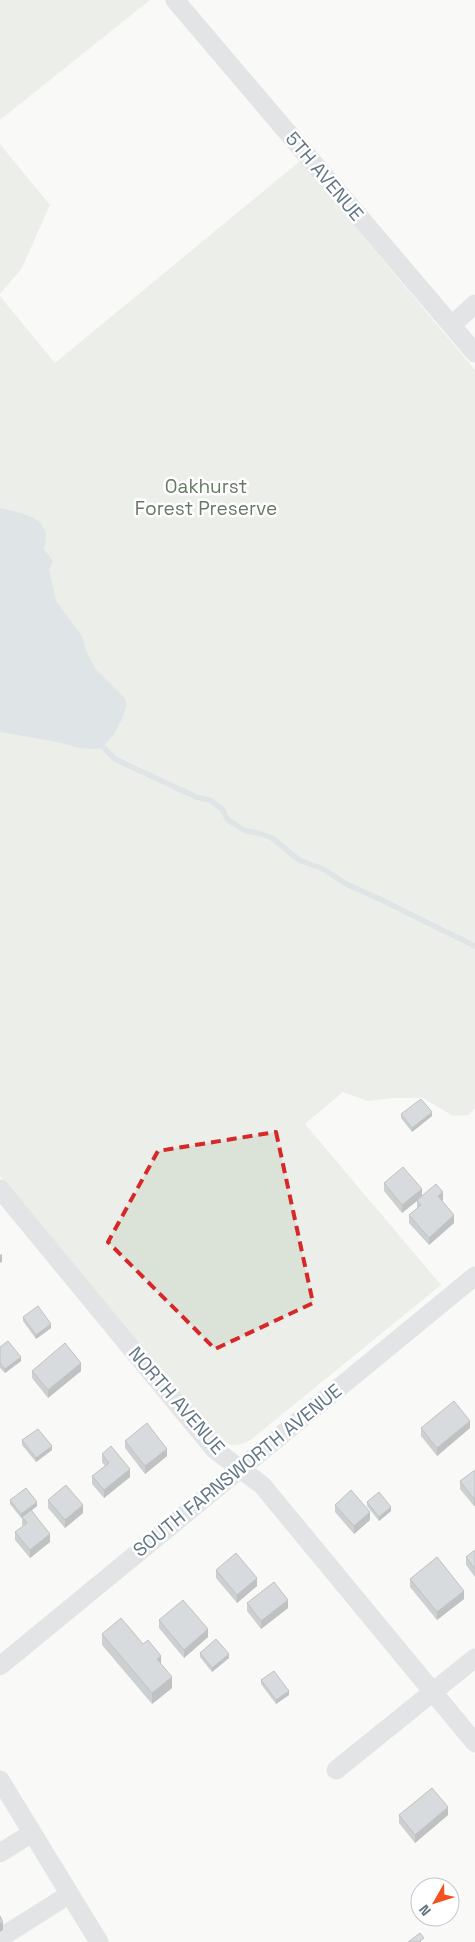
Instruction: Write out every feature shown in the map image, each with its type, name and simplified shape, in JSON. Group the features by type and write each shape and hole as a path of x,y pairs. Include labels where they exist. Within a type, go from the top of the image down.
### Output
{"street":[{"name":"5TH AVENUE","path":"175,0 475,353"},
{"path":"452,325 475,304"},
{"name":"NORTH AVENUE","path":"0,1190 215,1450 262,1485 475,1743"},
{"name":"SOUTH FARNSWORTH AVENUE","path":"1,1663 475,1276"},
{"path":"336,1770 475,1658"},
{"path":"0,1780 100,1942"},
{"path":"0,1853 32,1833"},
{"path":"0,1938 70,1894"}],"highlighted area":[{"path":"276,1132 313,1303 215,1349 108,1242 158,1151"}],"green space":[{"path":"0,0 150,0 0,120"},
{"path":"0,144 50,205 22,268 0,294"},
{"name":"Oakhurst Forest Preserve","path":"300,161 475,370 475,1108 469,1115 453,1116 423,1098 395,1098 368,1101 343,1092 305,1124 441,1285 252,1439 244,1443 230,1445 221,1442 0,1176 0,296 55,363"}],"shaded area":[{"path":"0,508 27,515 41,524 45,530 44,549 53,561 49,570 56,601 82,636 86,650 95,668 124,697 127,704 122,719 114,734 103,747 97,749 78,748 57,742 0,732"}],"building":[{"path":"421,1099 432,1112 412,1128 401,1114"},
{"path":"403,1167 422,1189 402,1205 384,1183"},
{"path":"436,1184 443,1192 438,1196 454,1215 429,1238 409,1215 421,1205 417,1200"},
{"path":"38,1306 51,1324 36,1335 23,1317"},
{"path":"8,1341 21,1357 5,1369 0,1363 0,1347"},
{"path":"65,1343 81,1363 48,1390 32,1371"},
{"path":"454,1401 470,1421 437,1448 421,1428"},
{"path":"147,1423 167,1449 145,1466 125,1441"},
{"path":"38,1429 52,1446 36,1458 22,1440"},
{"path":"111,1446 130,1469 104,1490 92,1476 109,1463 102,1454"},
{"path":"475,1470 475,1497 474,1499 460,1481"},
{"path":"66,1485 83,1505 65,1520 48,1500"},
{"path":"26,1488 37,1502 21,1514 10,1500"},
{"path":"351,1490 370,1512 354,1526 335,1505"},
{"path":"379,1492 391,1507 379,1517 367,1502"},
{"path":"31,1510 50,1534 30,1550 15,1532 27,1523 22,1517"},
{"path":"475,1550 475,1569 466,1557"},
{"path":"236,1553 257,1578 237,1595 216,1570"},
{"path":"437,1557 464,1591 437,1612 410,1579"},
{"path":"274,1582 288,1600 261,1621 247,1603"},
{"path":"183,1600 208,1629 184,1650 159,1620"},
{"path":"121,1618 143,1644 148,1640 161,1656 157,1659 172,1677 152,1693 102,1634"},
{"path":"216,1639 229,1654 212,1668 200,1653"},
{"path":"274,1671 289,1691 276,1700 261,1680"},
{"path":"432,1788 448,1807 415,1835 399,1815"},
{"path":"420,1933 424,1938 421,1942 408,1942"}],"waterway":[{"path":"103,747 115,759 196,797 210,800 222,809 228,820 246,831 272,838 299,860 323,869 348,885 475,946"}]}
